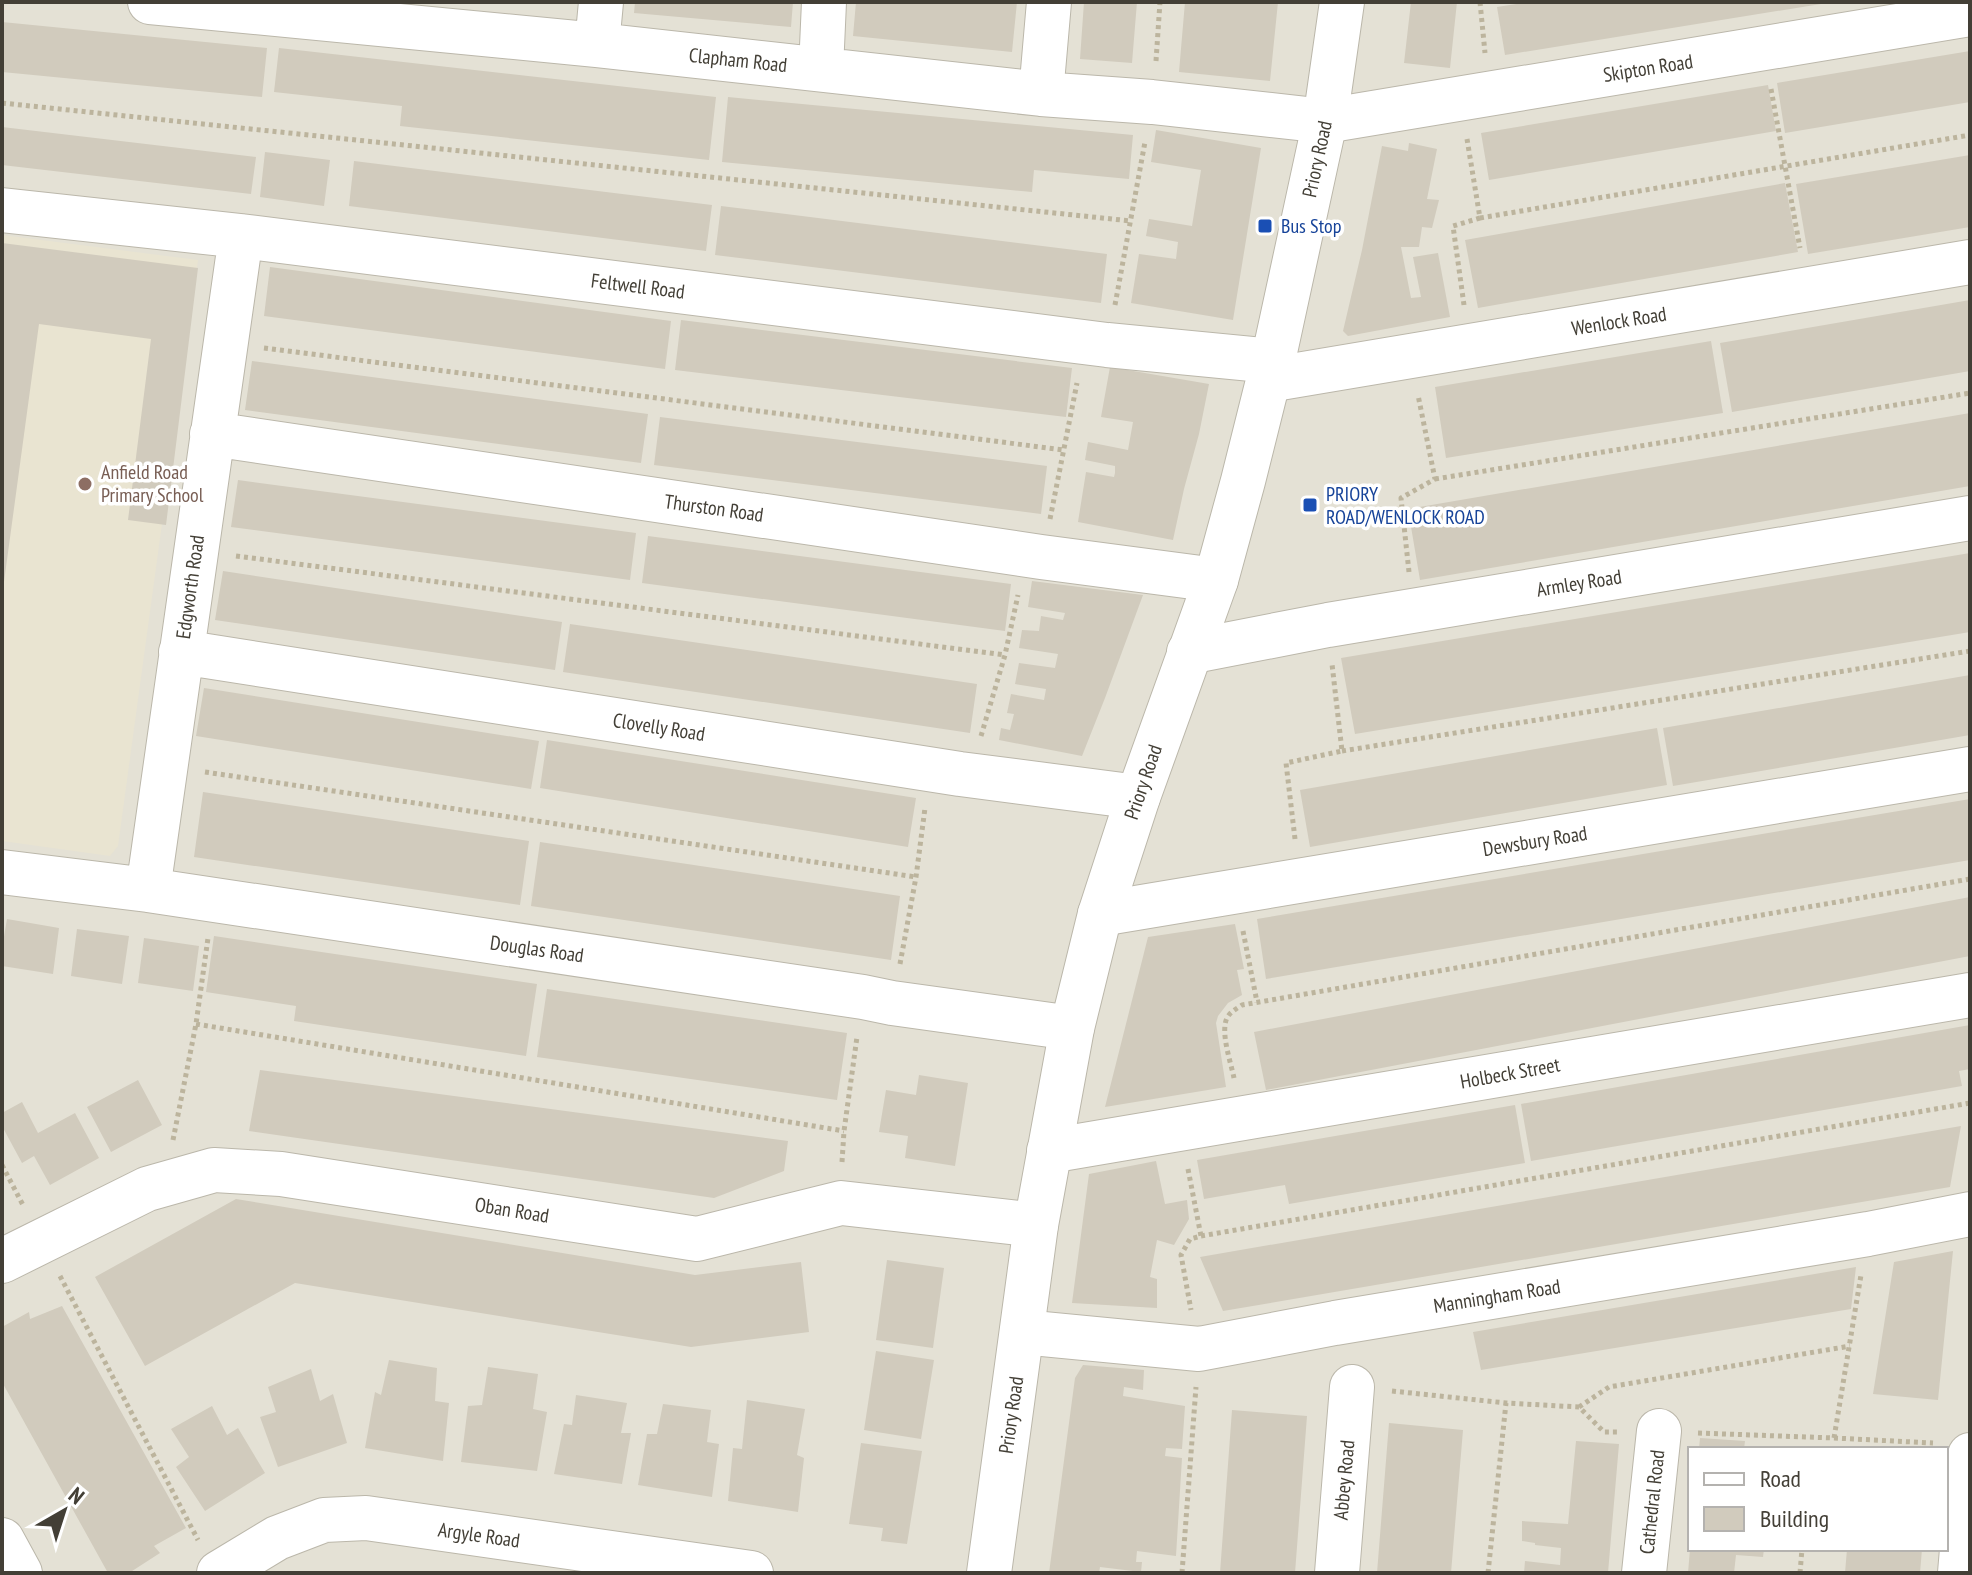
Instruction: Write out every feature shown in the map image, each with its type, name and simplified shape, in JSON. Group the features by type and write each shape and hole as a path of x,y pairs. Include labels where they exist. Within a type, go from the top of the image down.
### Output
{"street":[{"name":"Clapham Road","path":"150,2 1325,121"},
{"path":"597,45 601,2"},
{"path":"821,69 824,2"},
{"path":"1041,94 1049,2"},
{"name":"Priory Road","path":"989,1573 1036,1225 1072,1028 1100,914 1138,797 1216,580 1243,481 1271,371 1325,121 1342,2"},
{"name":"Skipton Road","path":"1325,121 1970,14"},
{"name":"Feltwell Road","path":"2,210 241,236 1107,345 1271,371"},
{"name":"Edgworth Road","path":"148,890 241,236"},
{"name":"Wenlock Road","path":"1271,371 1469,346 1970,262"},
{"name":"Thurston Road","path":"212,434 1041,557 1216,580"},
{"name":"Armley Road","path":"1189,652 1328,625 1970,518"},
{"name":"Clovelly Road","path":"181,652 960,774 1138,797"},
{"name":"Dewsbury Road","path":"1100,914 1970,769"},
{"name":"Douglas Road","path":"2,872 148,890 1072,1028"},
{"name":"Holbeck Street","path":"1049,1151 1970,995"},
{"name":"Oban Road","path":"2,1261 147,1189 214,1170 281,1174 697,1239 841,1203 1036,1225"},
{"name":"Manningham Road","path":"1022,1332 1199,1349 1970,1214"},
{"name":"Abbey Road","path":"1337,1573 1352,1387"},
{"name":"Cathedral Road","path":"1644,1573 1659,1431"},
{"path":"1955,1449 1960,1573"},
{"name":"Argyle Road","path":"210,1559 324,1520 366,1518 751,1573"},
{"path":"2,1540 20,1573"}],"path":[{"path":"841,1203 844,1131 878,1000 916,877 926,801 960,774 979,743 1005,655 1022,577 1041,557 1082,360 1107,345 1152,102 1160,2"},
{"path":"1480,2 1475,96 1480,218"},
{"path":"1763,49 1807,290"},
{"path":"2,103 1131,221"},
{"path":"1469,346 1453,226 1480,218 1970,135"},
{"path":"225,343 1064,450"},
{"path":"1410,355 1435,479"},
{"path":"1414,611 1401,498 1435,479 1970,393"},
{"path":"196,551 1005,655"},
{"path":"1328,625 1342,751"},
{"path":"1300,880 1286,763 1342,751 1970,651"},
{"path":"164,766 916,877"},
{"path":"1243,1118 1224,1029 1232,1011 1242,1005 1970,879"},
{"path":"1235,891 1257,1002"},
{"path":"164,1184 196,1024 213,901"},
{"path":"196,1024 844,1131"},
{"path":"1201,1236 1970,1103"},
{"path":"2,1165 210,1559"},
{"path":"1834,1438 1868,1234"},
{"path":"1352,1387 1506,1403 1579,1407 1609,1387 1850,1346"},
{"path":"1488,1573 1506,1403"},
{"path":"1579,1407 1604,1432 1659,1431 1834,1438 1933,1447"},
{"path":"1809,1447 1810,1438"},
{"path":"1800,1573 1802,1551"}],"shaded area":[{"path":"2,2 1970,2 1970,1573 2,1573"},
{"name":"Anfield Road Primary School","path":"2,235 198,260 118,846 110,856 2,841"}],"building":[{"path":"635,2 793,2 791,27 634,13"},
{"path":"856,2 1017,2 1012,52 853,36"},
{"path":"1084,2 1137,2 1132,63 1080,59"},
{"path":"1185,2 1278,2 1270,81 1179,72"},
{"path":"1411,2 1457,2 1450,68 1404,63"},
{"path":"1529,2 1821,4 1505,55 1497,7"},
{"path":"2,22 267,48 262,97 2,72"},
{"path":"279,48 716,97 709,160 400,126 402,106 274,92"},
{"path":"1970,51 1970,102 1785,133 1777,83"},
{"path":"1768,85 1776,131 1489,180 1481,133"},
{"path":"728,97 1133,135 1129,179 1034,170 1032,192 722,162"},
{"path":"2,127 256,157 251,194 2,165"},
{"path":"1156,130 1261,148 1233,320 1131,303 1139,254 1176,259 1178,242 1146,236 1149,219 1192,226 1201,170 1151,162"},
{"path":"1409,143 1437,149 1427,199 1439,200 1432,228 1422,227 1419,247 1401,247 1411,298 1421,297 1413,257 1438,253 1450,317 1348,336 1343,331 1382,146 1408,151"},
{"path":"265,152 330,160 324,206 260,197"},
{"path":"1970,155 1970,227 1808,254 1796,184"},
{"path":"354,161 712,205 706,251 349,206"},
{"path":"1785,183 1798,252 1478,308 1465,240"},
{"path":"721,206 1107,254 1101,303 715,255"},
{"path":"2,243 198,268 166,525 128,520 151,339 39,324 4,582 2,582"},
{"path":"270,267 671,321 665,369 264,316"},
{"path":"1970,300 1970,371 1732,412 1720,343"},
{"path":"681,320 1072,368 1066,417 675,370"},
{"path":"1711,341 1723,413 1446,458 1435,387"},
{"path":"252,361 648,414 641,463 245,410"},
{"path":"1110,367 1209,384 1173,540 1078,522 1086,472 1114,477 1115,473 1115,466 1085,460 1088,442 1128,450 1133,422 1101,417"},
{"path":"1970,413 1970,486 1420,580 1408,509"},
{"path":"660,417 1047,466 1041,514 654,465"},
{"path":"238,480 636,533 630,580 231,527"},
{"path":"648,536 1011,584 1005,631 642,583"},
{"path":"1970,553 1970,632 1355,734 1341,658"},
{"path":"223,571 562,622 555,670 215,620"},
{"path":"1032,581 1143,595 1082,756 999,740 1001,728 1010,730 1014,714 1007,713 1011,694 1044,700 1046,689 1015,684 1019,663 1055,668 1058,654 1019,648 1022,630 1039,631 1041,616 1063,620 1065,613 1028,607"},
{"path":"570,624 977,684 970,733 563,672"},
{"path":"1970,675 1970,735 1673,786 1663,728"},
{"path":"204,688 539,741 531,789 196,736"},
{"path":"1657,728 1667,785 1310,847 1300,790"},
{"path":"547,740 916,798 908,847 540,788"},
{"path":"203,792 529,841 520,905 194,857"},
{"path":"1970,799 1970,860 1266,979 1257,919"},
{"path":"540,842 900,896 891,960 531,906"},
{"path":"1970,897 1970,956 1266,1090 1254,1032"},
{"path":"7,919 59,928 53,974 2,966"},
{"path":"1235,924 1244,969 1237,970 1242,995 1228,1003 1216,1023 1226,1087 1105,1107 1148,937"},
{"path":"77,929 129,936 122,984 71,976"},
{"path":"214,936 537,984 526,1056 294,1021 296,1006 206,992"},
{"path":"144,938 199,946 193,991 138,983"},
{"path":"547,989 847,1033 837,1100 537,1057"},
{"path":"1970,1025 1970,1069 1959,1071 1962,1086 1531,1161 1521,1104"},
{"path":"260,1070 788,1141 784,1171 714,1198 249,1131"},
{"path":"919,1075 968,1083 955,1166 905,1158 908,1136 879,1132 886,1090 916,1095"},
{"path":"138,1080 162,1125 111,1152 87,1107"},
{"path":"22,1102 38,1133 75,1113 99,1158 50,1185 34,1156 22,1163 2,1126 2,1113"},
{"path":"1515,1105 1525,1163 1289,1204 1285,1185 1204,1199 1197,1160"},
{"path":"1961,1126 1950,1187 1223,1311 1200,1257"},
{"path":"1156,1161 1165,1204 1187,1200 1189,1219 1174,1245 1157,1240 1150,1277 1157,1279 1157,1308 1072,1303 1089,1174"},
{"path":"236,1199 695,1275 801,1262 809,1332 691,1347 295,1283 145,1366 95,1277"},
{"path":"1953,1251 1938,1400 1873,1394 1894,1262"},
{"path":"887,1260 944,1268 933,1348 876,1340"},
{"path":"1856,1267 1851,1309 1481,1370 1473,1332"},
{"path":"62,1306 186,1528 154,1546 160,1553 129,1573 108,1573 2,1382 2,1327 29,1312 30,1319"},
{"path":"876,1351 934,1360 921,1439 864,1430"},
{"path":"389,1360 437,1368 435,1401 449,1403 443,1461 365,1448 375,1392 381,1395"},
{"path":"1083,1365 1144,1370 1143,1390 1124,1387 1123,1396 1185,1406 1182,1449 1166,1448 1165,1456 1182,1458 1176,1556 1137,1551 1136,1562 1142,1562 1141,1572 1100,1567 1099,1573 1049,1573 1075,1378"},
{"path":"488,1367 538,1374 533,1409 547,1412 537,1471 461,1462 468,1406 482,1405"},
{"path":"311,1369 320,1401 333,1394 347,1443 278,1467 260,1417 276,1412 268,1387"},
{"path":"576,1395 627,1403 621,1433 631,1433 622,1484 554,1474 564,1424 572,1425"},
{"path":"747,1400 805,1409 797,1455 804,1458 798,1512 728,1501 733,1448 742,1449"},
{"path":"663,1404 711,1410 707,1442 719,1444 712,1497 638,1485 647,1434 657,1434"},
{"path":"212,1406 227,1435 238,1428 265,1473 205,1511 176,1467 189,1457 171,1429"},
{"path":"1232,1410 1307,1416 1295,1573 1220,1573"},
{"path":"1389,1423 1463,1430 1451,1573 1377,1573"},
{"path":"1700,1438 1745,1441 1744,1447 1699,1447"},
{"path":"1576,1441 1619,1444 1608,1573 1524,1573 1525,1561 1560,1565 1561,1548 1522,1541 1522,1521 1568,1524"},
{"path":"861,1443 922,1451 907,1544 881,1541 883,1528 849,1524"},
{"path":"1690,1551 1764,1551 1763,1557 1736,1555 1734,1573 1688,1573"},
{"path":"1847,1551 1922,1551 1920,1573 1845,1573"}],"place":[{"name":"Bus Stop","path":"1265,226"},
{"name":"Anfield Road Primary School","path":"85,484"},
{"name":"PRIORY ROAD/WENLOCK ROAD","path":"1310,505"}]}
